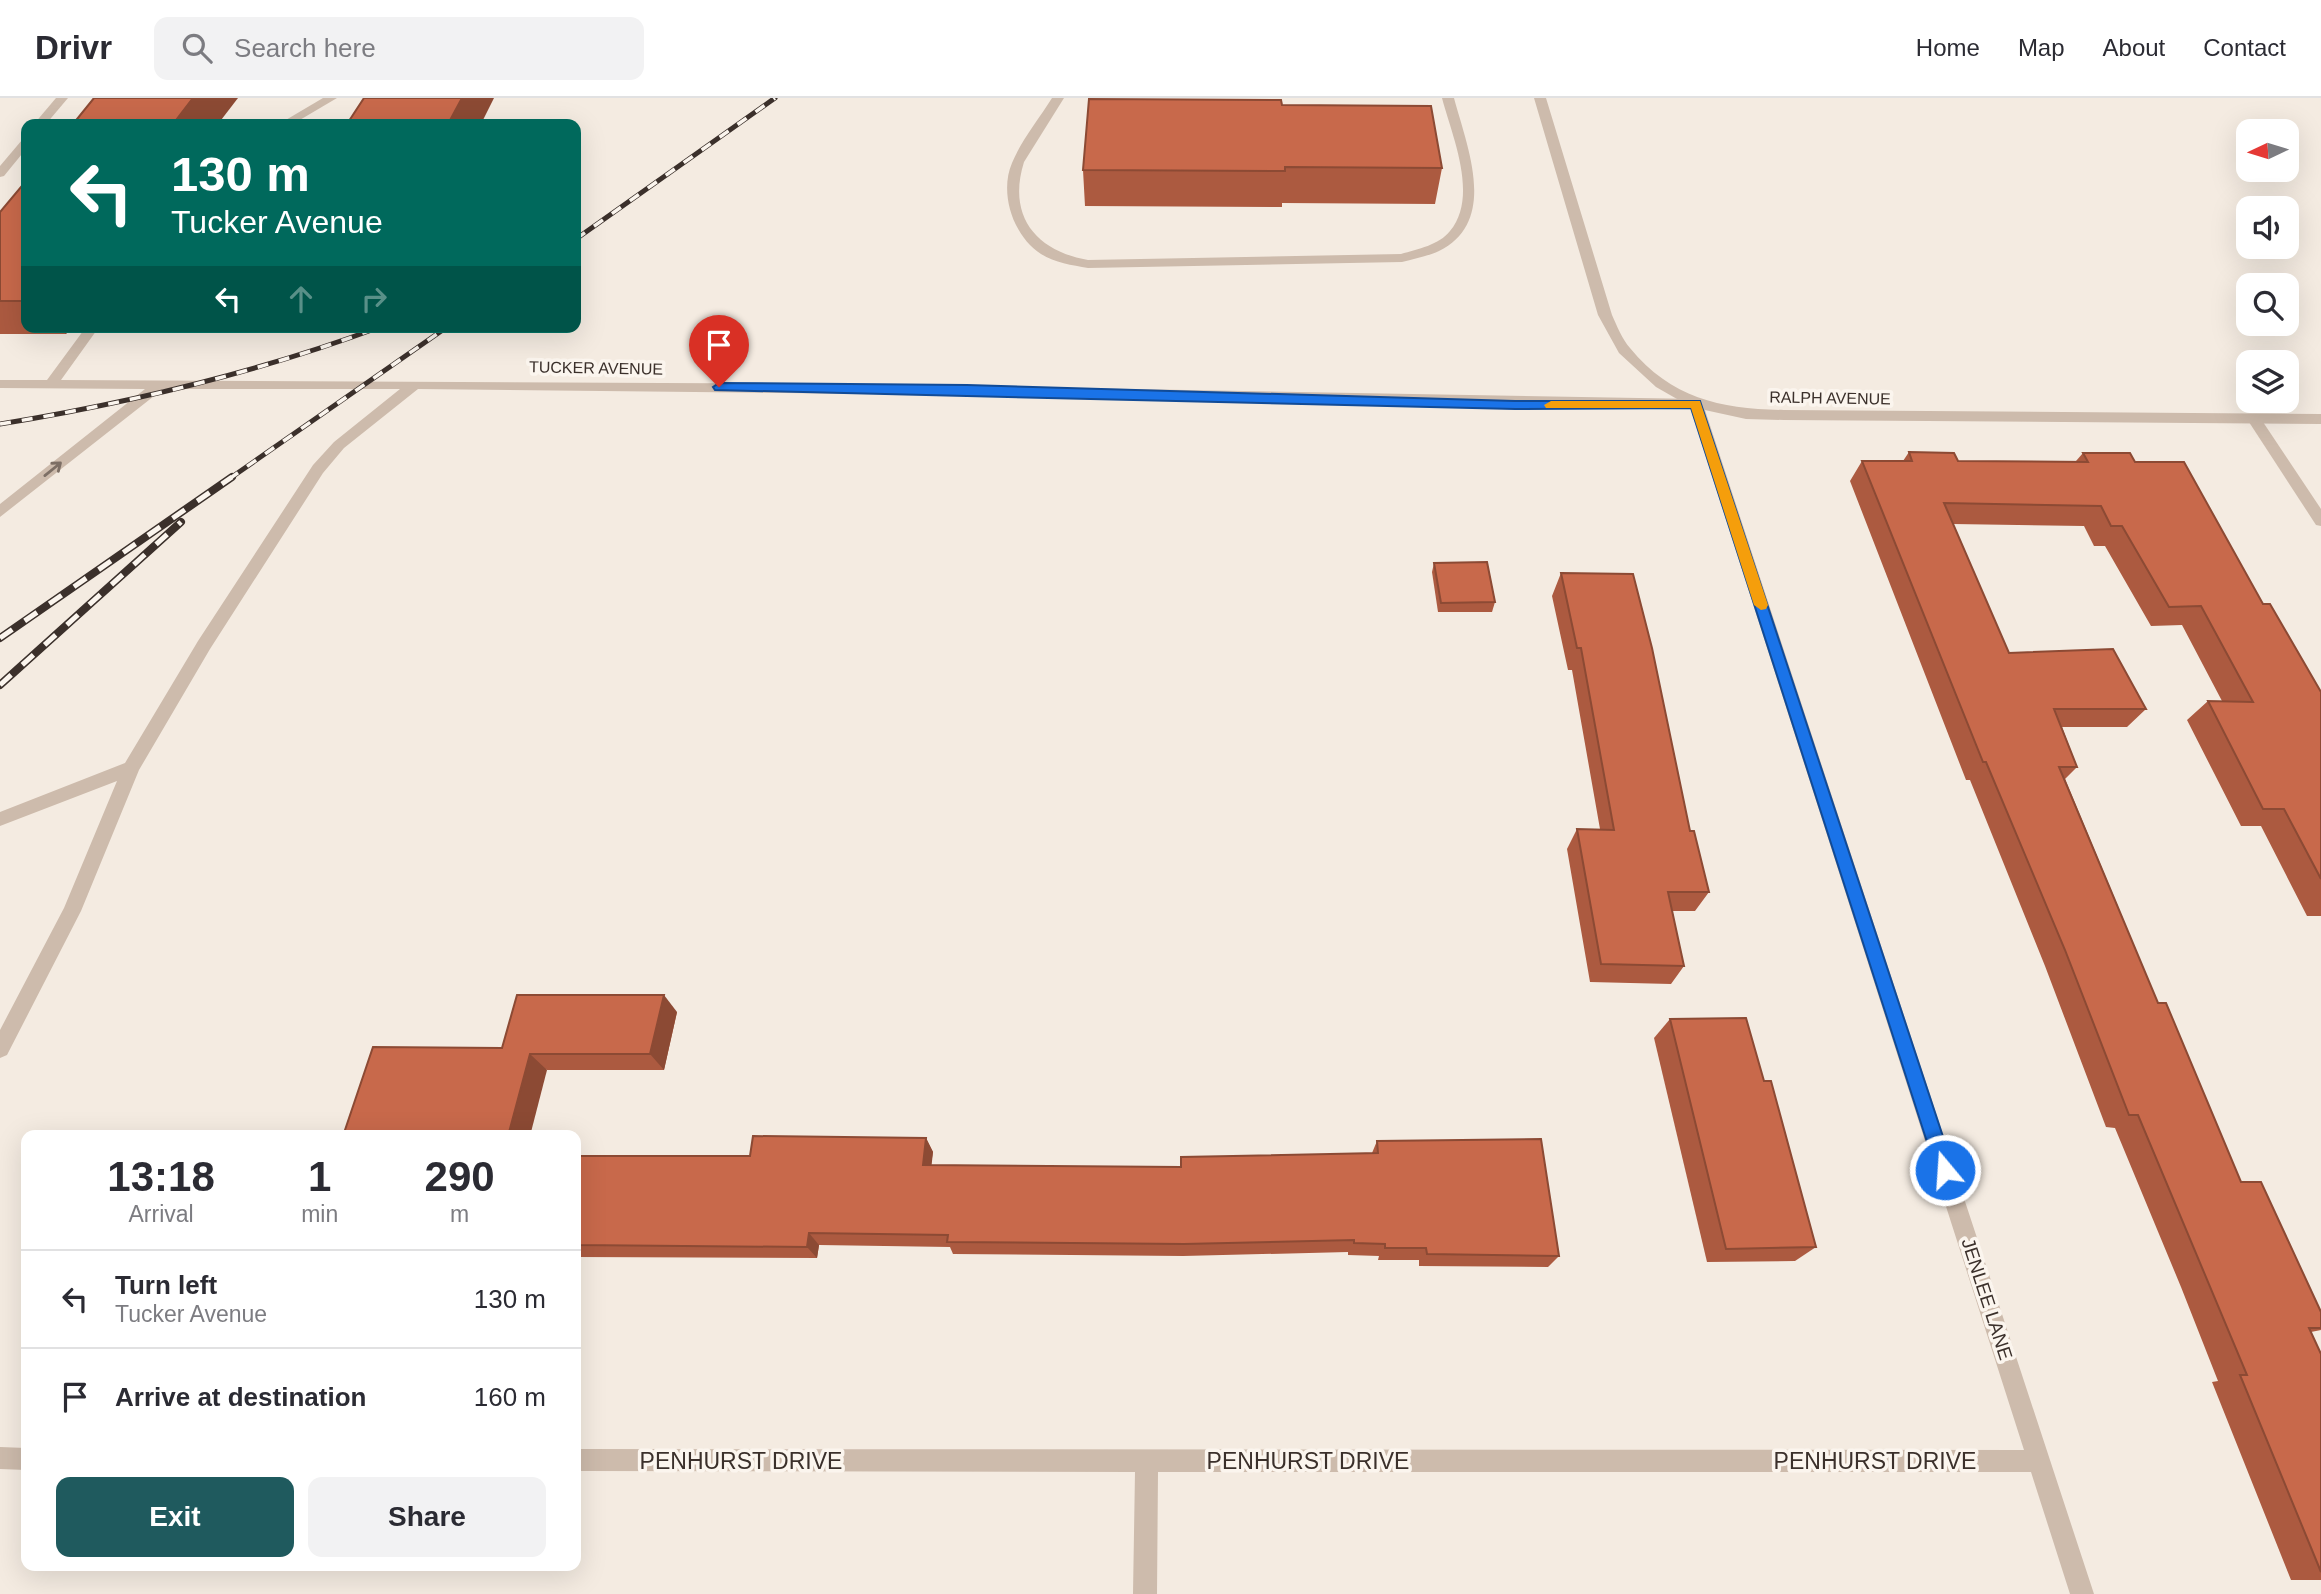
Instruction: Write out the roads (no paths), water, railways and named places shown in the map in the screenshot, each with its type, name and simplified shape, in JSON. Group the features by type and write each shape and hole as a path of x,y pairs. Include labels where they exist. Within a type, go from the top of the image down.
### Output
{"street":[{"path":"44,119 62,98"},
{"path":"294,119 331,98"},
{"path":"1058,98 1018,163 1013,181 1014,204 1025,230 1042,249 1062,260 1088,264 1402,258 1424,254 1459,232 1467,216 1469,189 1448,98"},
{"name":"RALPH AVENUE","path":"1540,98 1605,315 1624,350 1661,383 1696,404 1745,414 1784,415 2321,419"},
{"path":"0,173 21,148"},
{"path":"51,384 89,333"},
{"name":"TUCKER AVENUE","path":"0,384 416,384 967,390 1515,405 1696,404"},
{"path":"0,512 160,384"},
{"path":"0,1049 72,912 131,768 204,645 318,469 339,445 416,384"},
{"name":"JENLEE LANE","path":"1696,404 2082,1594"},
{"path":"2254,419 2321,521"},
{"path":"0,819 131,768"},
{"path":"0,1458 21,1459"},
{"name":"PENHURST DRIVE","path":"581,1460 2039,1461"},
{"path":"1145,1594 1147,1461"}],"railway":[{"path":"581,235 775,98"},
{"path":"0,424 192,385 287,359 363,333"},
{"path":"229,479 438,333"},
{"path":"0,638 232,477"},
{"path":"0,685 181,522"}]}
